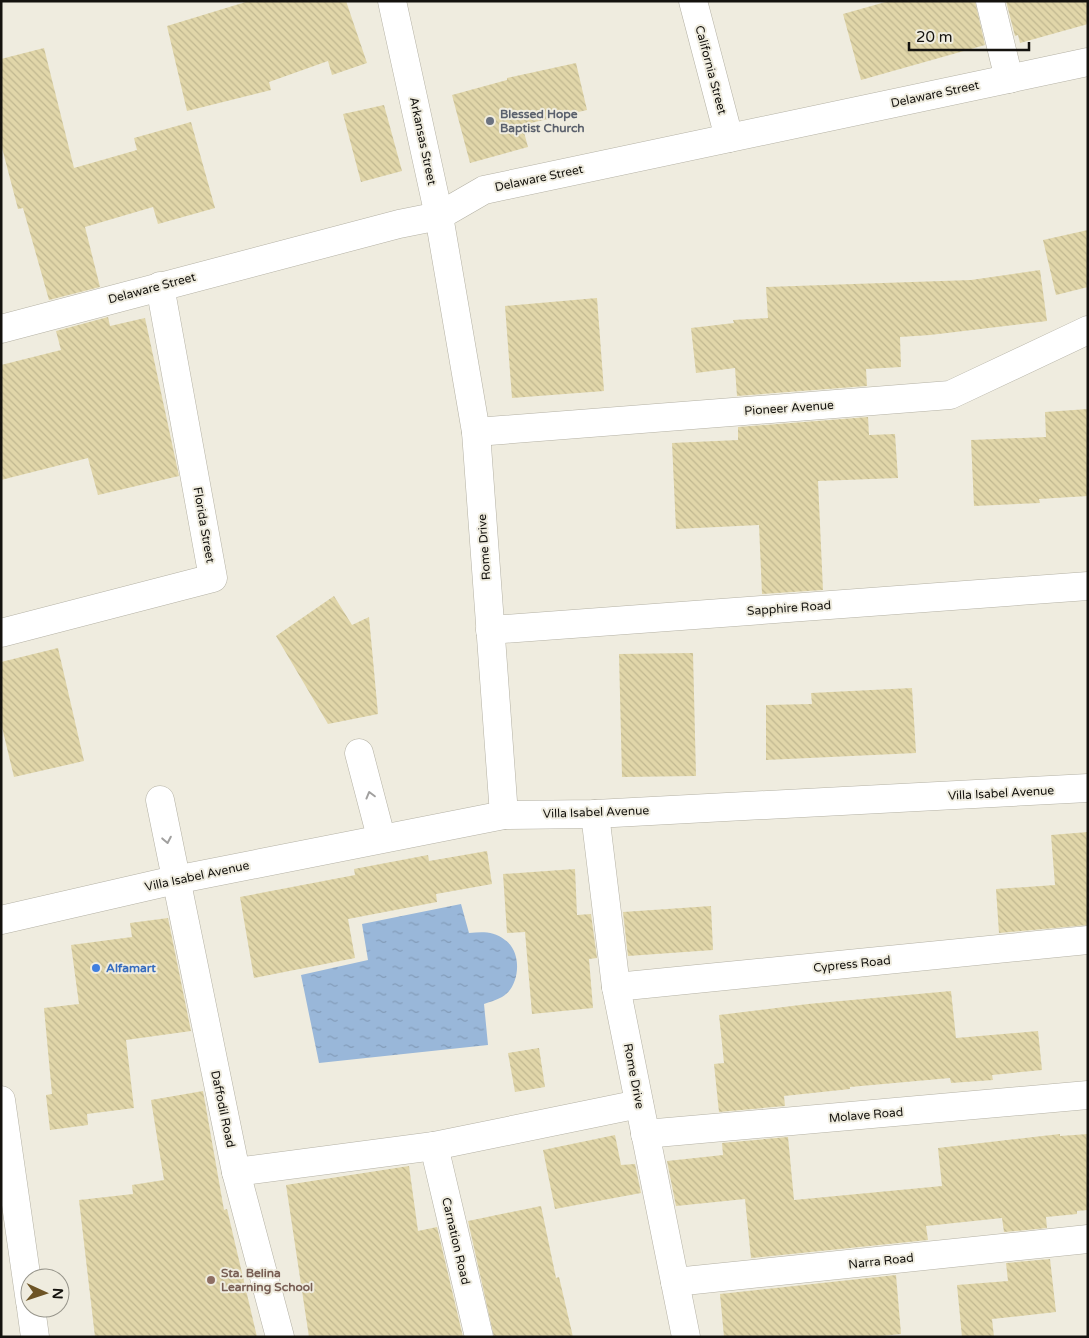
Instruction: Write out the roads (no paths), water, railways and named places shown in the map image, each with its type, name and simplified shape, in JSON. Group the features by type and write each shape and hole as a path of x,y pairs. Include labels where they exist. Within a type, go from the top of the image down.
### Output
{"street":[{"name":"Arkansas Street","path":"392,1 439,216 450,281"},
{"name":"California Street","path":"694,1 729,138"},
{"path":"990,1 1009,79"},
{"name":"Delaware Street","path":"1,329 399,224 439,216 484,190 1088,62"},
{"name":"Rome Drive","path":"450,281 476,432 504,815"},
{"name":"Florida Street","path":"1,633 213,578 160,286"},
{"name":"Pioneer Avenue","path":"476,432 950,395 1088,330"},
{"name":"Sapphire Road","path":"490,630 1088,586"},
{"path":"359,753 381,837"},
{"name":"Villa Isabel Avenue","path":"1,920 175,880 381,837 504,815 595,814 1088,788"},
{"name":"Daffodil Road","path":"160,800 236,1172 280,1337"},
{"name":"Rome Drive","path":"595,814 616,987 686,1337"},
{"name":"Cypress Road","path":"616,987 1088,940"},
{"name":"Molave Road","path":"645,1134 1088,1095"},
{"path":"1,1100 25,1268"},
{"path":"236,1172 434,1146 639,1104"},
{"name":"Carnation Road","path":"434,1146 478,1337"},
{"name":"Narra Road","path":"675,1282 1088,1239"},
{"path":"32,1318 35,1337"}],"water":[{"path":"461,904 469,933 488,933 501,937 511,945 517,961 516,978 513,986 500,998 484,1004 488,1045 319,1063 301,975 368,960 362,924"}],"place":[{"name":"Blessed Hope Baptist Church","path":"490,121"},
{"name":"Alfamart","path":"96,968"},
{"name":"Sta. Belina Learning School","path":"211,1280"}]}
